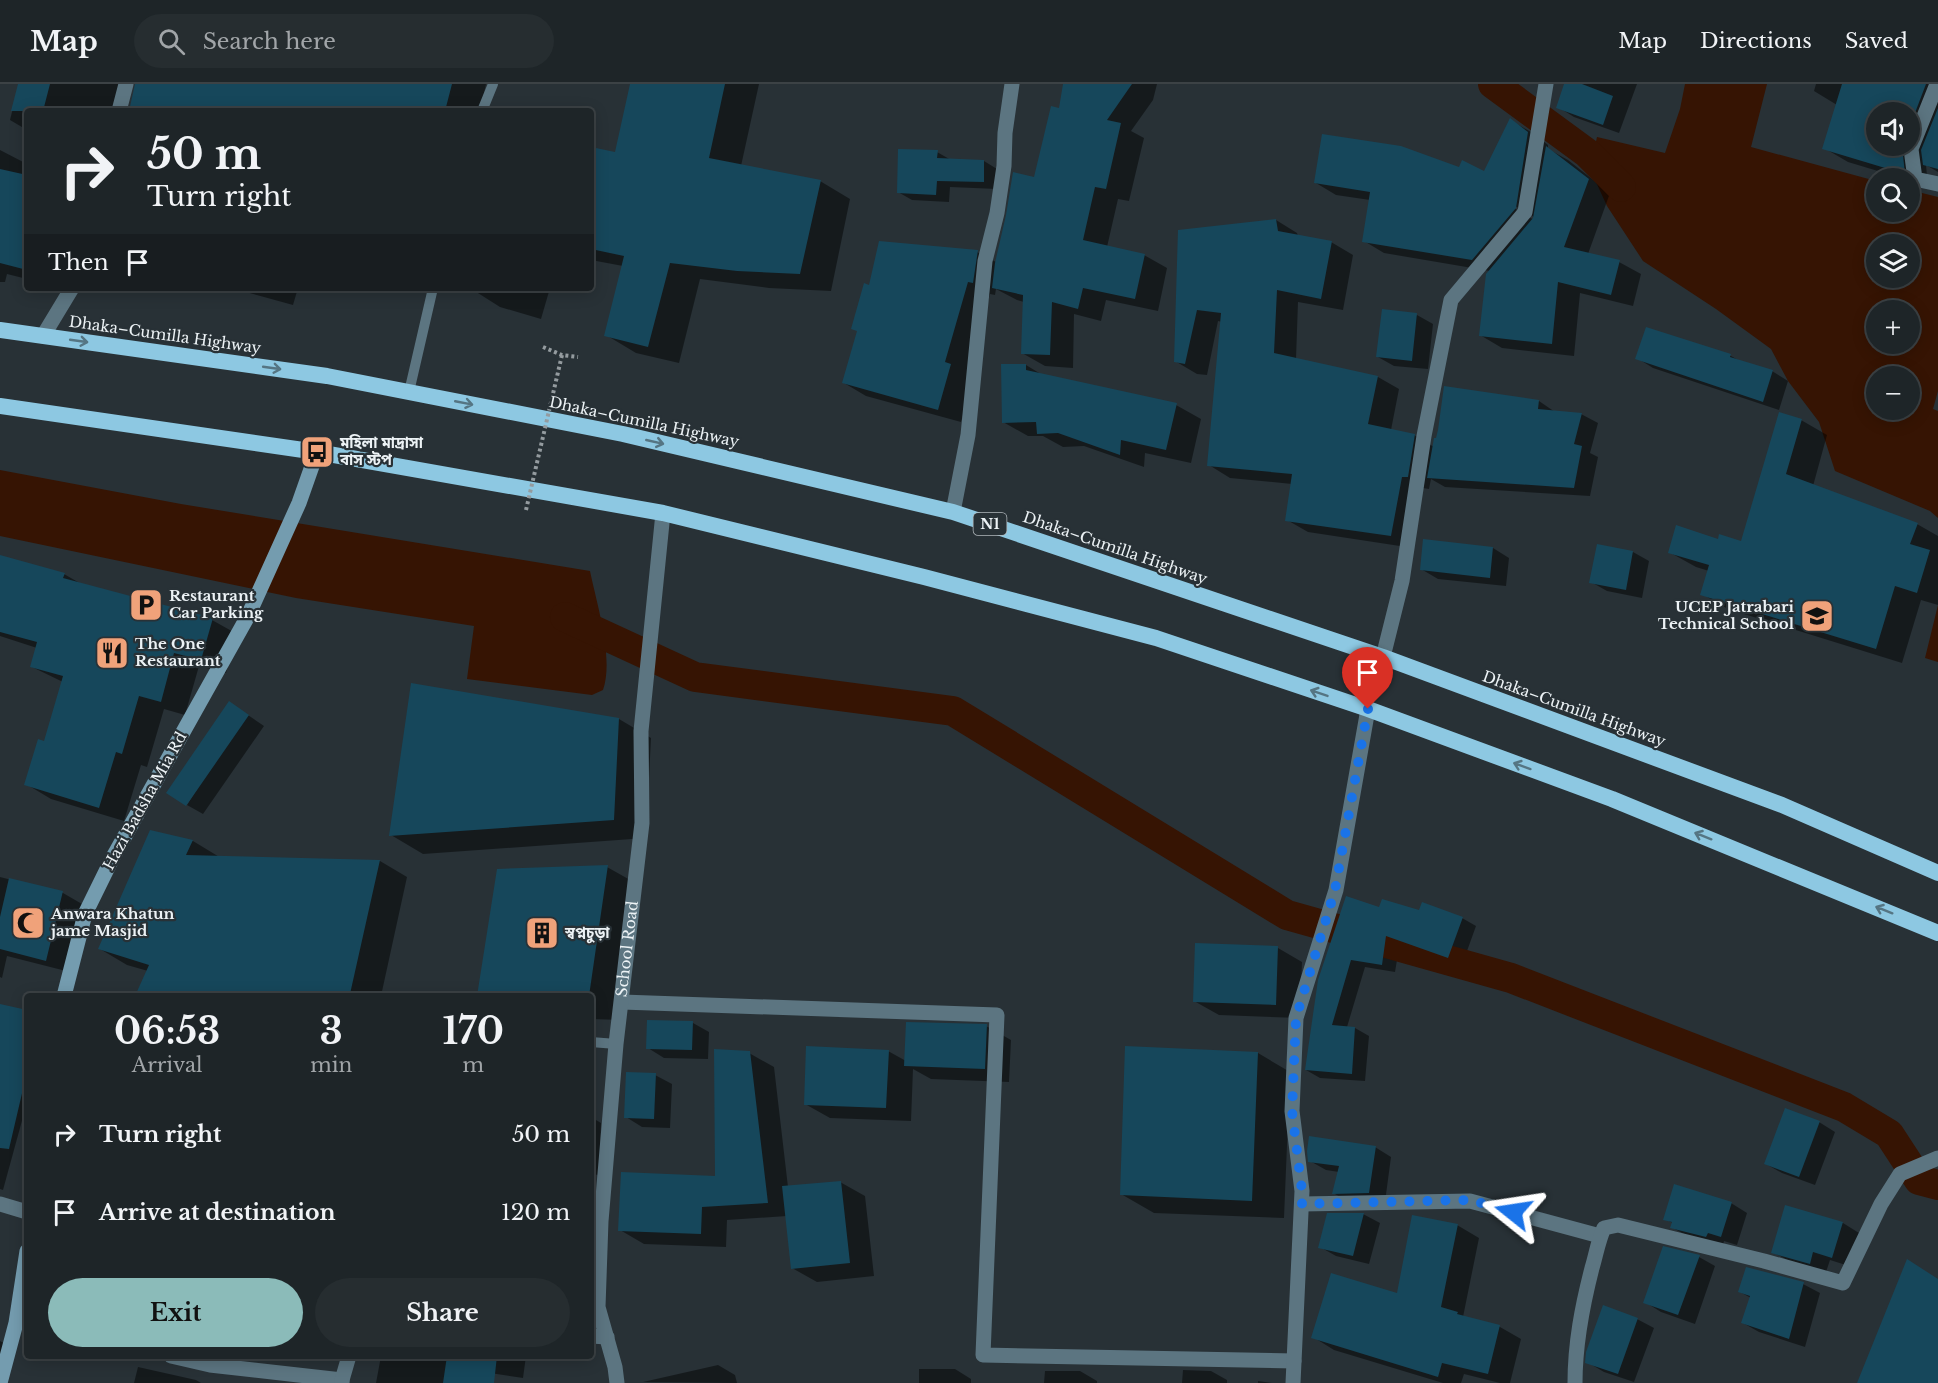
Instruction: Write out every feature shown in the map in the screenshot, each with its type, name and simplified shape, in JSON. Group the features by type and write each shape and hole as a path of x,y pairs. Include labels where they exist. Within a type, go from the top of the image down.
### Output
{"highway":[{"name":"Dhaka–Cumilla Highway","path":"0,330 327,376 622,434 953,512 1383,657 1782,805 1938,873"},
{"path":"0,405 317,452 663,513 924,576 1156,638 1368,709 1612,799 1938,933"}],"main road":[{"name":"Hazi Badsha Mia Rd","path":"65,993 85,914 118,849 248,616 298,504 317,452"},
{"path":"0,1383 21,1324 24,1288"}],"street":[{"path":"120,108 126,84"},
{"path":"953,512 968,435 986,261 997,213 1004,166 1005,133 1012,84"},
{"path":"1383,657 1402,581 1424,436 1451,300 1524,212 1546,84"},
{"path":"1936,84 1911,149 1915,179 1938,184"},
{"path":"43,336 70,291"},
{"name":"School Road","path":"616,1383 615,1367 598,1307 598,1271 616,1044 642,823 641,731 663,513"},
{"path":"1293,1383 1302,1204 1292,1111 1296,1018 1335,890 1368,709"},
{"path":"622,1002 997,1015 983,1355 1294,1361"},
{"path":"1575,1383 1579,1320 1604,1228 1618,1225 1842,1283 1881,1204 1900,1174 1933,1160"},
{"path":"1302,1204 1470,1200 1600,1236"},
{"path":"0,1204 24,1211"},
{"path":"594,1336 607,1337"},
{"path":"184,1359 210,1365 342,1381 348,1359"}],"lane":[{"path":"483,108 493,84"},
{"path":"409,392 432,291"},
{"path":"594,1042 616,1044"}],"path":[{"path":"543,347 562,355 578,357"},
{"path":"525,510 562,355"}],"shaded area":[{"path":"1685,84 1767,84 1751,147 1866,178 1866,222 1920,222 1920,192 1938,197 1938,391 1933,409 1938,411 1938,518 1930,511 1835,471 1819,422 1788,381 1771,349 1716,309 1643,261 1607,206 1590,169 1597,137 1665,153 1680,109"},
{"path":"0,470 181,504 590,571 606,647 607,663 603,690 592,695 467,679 474,626 296,598 0,536"},
{"path":"1938,605 1938,662 1925,658"}],"building":[{"path":"18,84 50,84 44,108 24,108 24,111 11,111"},
{"path":"135,84 452,84 446,108 130,108"},
{"path":"630,84 725,84 709,158 821,180 800,274 737,271 670,263 648,347 604,336 624,256 594,250 594,148 615,152"},
{"path":"1063,84 1132,84 1107,120 1121,123 1106,189 1095,187 1083,240 1145,254 1135,299 1083,288 1078,309 1052,302 1050,355 1021,354 1023,295 992,288 995,263 1013,172 1034,177 1051,106 1059,108"},
{"path":"1564,84 1582,84 1613,96 1603,125 1556,108"},
{"path":"1842,84 1926,84 1919,102 1866,102 1866,156 1903,156 1904,168 1885,168 1822,149"},
{"path":"1938,108 1938,169 1923,165 1921,150"},
{"path":"1510,118 1528,132 1516,208 1472,260 1362,242 1370,192 1314,183 1322,134 1401,146 1459,167 1462,160 1484,171"},
{"path":"1546,146 1589,179 1564,247 1620,260 1611,295 1558,282 1552,344 1479,336 1486,274 1533,218"},
{"path":"898,149 938,150 937,158 984,160 984,182 937,181 936,195 897,193"},
{"path":"0,169 24,174 24,269 0,263"},
{"path":"1276,219 1278,231 1332,241 1321,299 1277,290 1274,353 1378,376 1368,424 1415,434 1408,477 1402,477 1391,536 1285,521 1292,474 1207,466 1221,313 1197,310 1185,364 1174,362 1178,230"},
{"path":"879,241 978,250 973,283 968,282 945,362 951,364 938,410 842,383 857,331 851,329 864,283 869,285"},
{"path":"1382,309 1417,313 1412,361 1376,357"},
{"path":"1646,327 1773,370 1763,402 1635,359"},
{"path":"1001,364 1026,364 1026,370 1177,403 1166,450 1121,440 1120,455 1058,433 1037,434 1036,422 1002,423"},
{"path":"1444,386 1539,400 1538,409 1582,413 1574,444 1582,446 1574,488 1427,478 1434,438 1438,430"},
{"path":"1779,412 1802,419 1786,474 1918,523 1910,544 1930,550 1917,593 1895,586 1876,649 1700,595 1709,565 1668,553 1676,525 1718,539 1719,534 1741,541"},
{"path":"1423,539 1493,547 1490,578 1420,570"},
{"path":"1597,544 1633,551 1626,590 1589,583"},
{"path":"0,555 65,573 63,578 213,618 201,660 174,653 161,702 139,696 122,754 116,752 99,808 24,785 38,739 44,741 63,676 30,667 37,642 0,632"},
{"path":"411,683 619,718 614,820 389,836"},
{"path":"229,701 249,715 186,806 166,793"},
{"path":"150,830 193,840 186,855 380,860 350,993 136,993 149,965 98,949"},
{"name":"স্বপ্নচুড়া","path":"608,865 589,993 477,993 497,869"},
{"path":"9,878 63,891 46,961 0,949 0,917"},
{"path":"1346,896 1379,907 1382,899 1419,910 1422,902 1463,917 1448,958 1386,936 1382,965 1351,960 1332,1025 1355,1027 1352,1074 1305,1070 1318,980"},
{"path":"1195,943 1278,946 1276,1005 1193,1002"},
{"path":"0,1004 24,1009 24,1085 9,1149 0,1148"},
{"path":"647,1020 693,1021 692,1050 646,1049"},
{"path":"906,1022 987,1024 985,1069 904,1066"},
{"path":"806,1046 889,1050 886,1108 804,1105"},
{"path":"1125,1046 1258,1052 1252,1201 1120,1195"},
{"path":"714,1049 750,1051 768,1203 702,1207 701,1234 618,1231 621,1172 715,1176"},
{"path":"626,1072 656,1073 654,1119 624,1118"},
{"path":"1785,1108 1820,1121 1799,1177 1764,1164"},
{"path":"1309,1136 1376,1146 1369,1193 1332,1194 1339,1166 1308,1162"},
{"path":"841,1181 850,1263 791,1269 782,1186"},
{"path":"1674,1184 1732,1202 1721,1237 1708,1233 1706,1237 1670,1228 1672,1222 1663,1220"},
{"path":"1785,1205 1843,1222 1832,1258 1813,1252 1810,1264 1771,1253"},
{"path":"1327,1213 1364,1213 1353,1256 1318,1248"},
{"path":"1412,1215 1458,1224 1441,1307 1458,1312 1457,1314 1500,1325 1488,1374 1442,1363 1438,1377 1311,1338 1331,1273 1397,1293"},
{"path":"1663,1246 1700,1255 1678,1315 1643,1303"},
{"path":"1907,1259 1938,1279 1938,1383 1857,1383"},
{"path":"1746,1267 1804,1282 1789,1339 1741,1323 1750,1296 1738,1292"},
{"path":"1603,1305 1638,1318 1618,1374 1585,1363 1586,1352"},
{"path":"447,1359 497,1359 494,1383 443,1383"}],"waterway":[{"path":"1493,84 1587,153 1621,187"},
{"path":"565,617 695,677 953,711 1287,915 1511,978 1844,1107 1889,1134 1919,1180 1938,1185"}],"place":[{"name":"মহিলা মাদ্রাসা বাস স্টপ","path":"317,452"},
{"name":"Restaurant Car Parking","path":"146,605"},
{"name":"UCEP Jatrabari Technical School","path":"1817,616"},
{"name":"The One Restaurant","path":"112,653"},
{"name":"Anwara Khatun jame Masjid","path":"28,923"},
{"name":"স্বপ্নচুড়া","path":"542,933"}],"route":[{"path":"1368,709 1335,890 1296,1018 1292,1111 1302,1204 1470,1200 1513,1212"}]}
